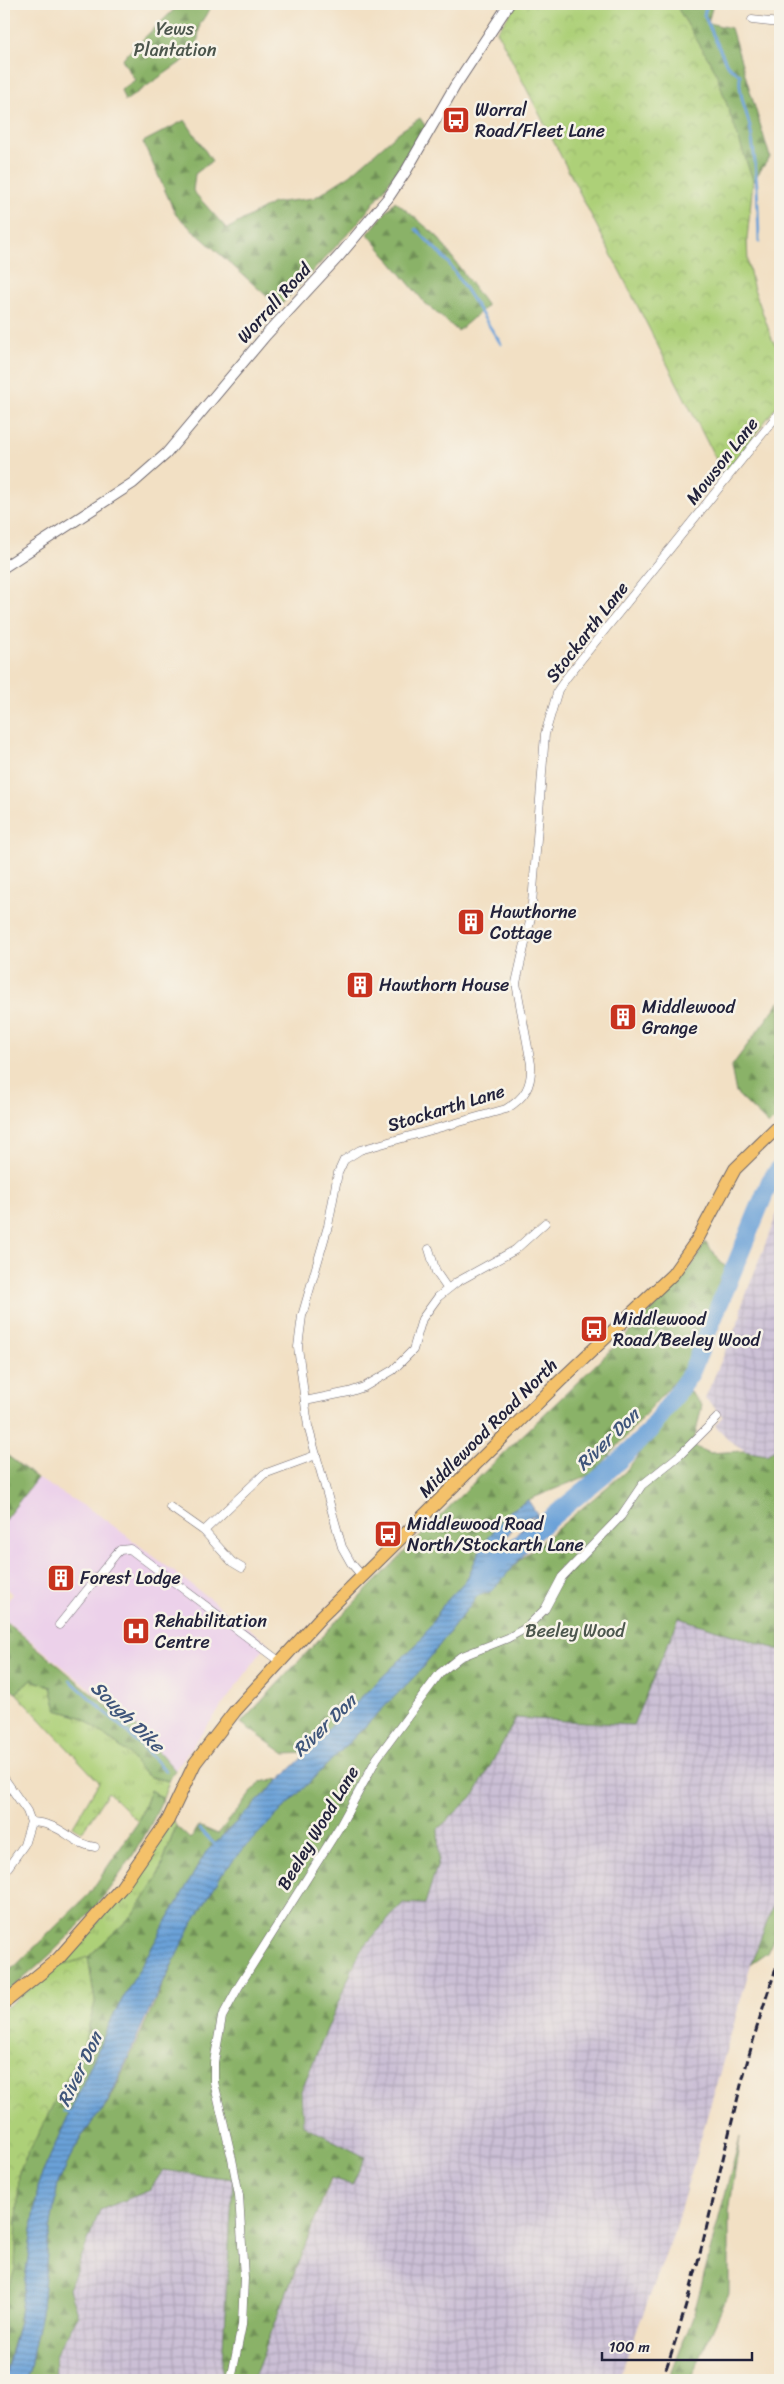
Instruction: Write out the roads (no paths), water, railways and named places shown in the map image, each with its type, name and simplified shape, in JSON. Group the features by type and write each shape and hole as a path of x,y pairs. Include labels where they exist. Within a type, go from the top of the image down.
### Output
{"main road":[{"name":"Middlewood Road North","path":"4,2004 58,1958 121,1888 168,1820 195,1763 214,1736 279,1661 562,1380 673,1274 697,1240 735,1169 780,1125"}],"street":[{"name":"Worrall Road","path":"4,567 133,483 166,454 266,335 340,255 388,198 406,172 455,86 509,4"},
{"path":"752,20 780,23"},
{"name":"Mowson Lane","path":"688,528 780,412"},
{"name":"Stockarth Lane","path":"363,1577 351,1563 342,1547 316,1455 304,1401 299,1366 299,1334 328,1226 338,1173 344,1160 360,1150 495,1113 515,1104 528,1089 532,1076 531,1064 516,983 530,917 542,757 552,706 558,690 566,677 688,528"},
{"path":"304,1401 364,1387 393,1370 413,1350 422,1318 430,1306 447,1288 515,1250 545,1223"},
{"path":"429,1249 434,1269 447,1288"},
{"name":"Beeley Wood Lane","path":"231,2380 242,2325 244,2278 238,2195 232,2159 214,2082 214,2062 222,2017 238,1986 340,1826 377,1758 440,1673 460,1657 508,1638 526,1628 545,1609 562,1577 621,1516 642,1485 681,1454 717,1418"},
{"path":"204,1531 264,1474 316,1455"},
{"path":"170,1506 204,1531 232,1562 242,1568"},
{"path":"59,1625 116,1554 120,1550 130,1549 279,1661"},
{"path":"4,1778 27,1811 31,1822 24,1845 4,1872"},
{"path":"31,1822 50,1824 81,1843 96,1847"}],"water":[{"path":"528,1500 537,1514 540,1536 492,1591 477,1596 418,1673 245,1847 222,1874 191,1926 146,2017 109,2100 79,2140 58,2183 48,2243 42,2307 29,2371 25,2380 4,2380 19,2321 39,2181 114,2014 206,1852 307,1753 329,1728 421,1640 444,1604 467,1579 481,1548 507,1513","holes":["536,1515 514,1537 503,1558 490,1567 507,1535 520,1523"]}],"waterway":[{"path":"707,4 704,15 727,65 740,75 741,95 750,127 754,156 758,198 759,241"},
{"path":"416,229 448,262 501,344"},
{"name":"River Don","path":"478,1581 484,1573 608,1471 650,1431 691,1373 770,1181 780,1167"},
{"name":"Sough Dike","path":"70,1680 125,1730 166,1771"},
{"name":"Sough Dike","path":"200,1829 217,1847"},
{"path":"64,2111 73,2115"}],"railway":[{"path":"662,2380 694,2275 747,2062 780,1958"}],"place":[{"name":"Worral Road/Fleet Lane","path":"456,120"},
{"name":"Hawthorne Cottage","path":"471,922"},
{"name":"Hawthorn House","path":"360,985"},
{"name":"Middlewood Grange","path":"623,1017"},
{"name":"Middlewood Road/Beeley Wood","path":"594,1329"},
{"name":"Middlewood Road North/Stockarth Lane","path":"388,1534"},
{"name":"Forest Lodge","path":"61,1578"},
{"name":"Rehabilitation Centre","path":"136,1631"}],"park label":[{"name":"Yews Plantation","path":"175,39"},
{"name":"Beeley Wood","path":"575,1631"}]}
